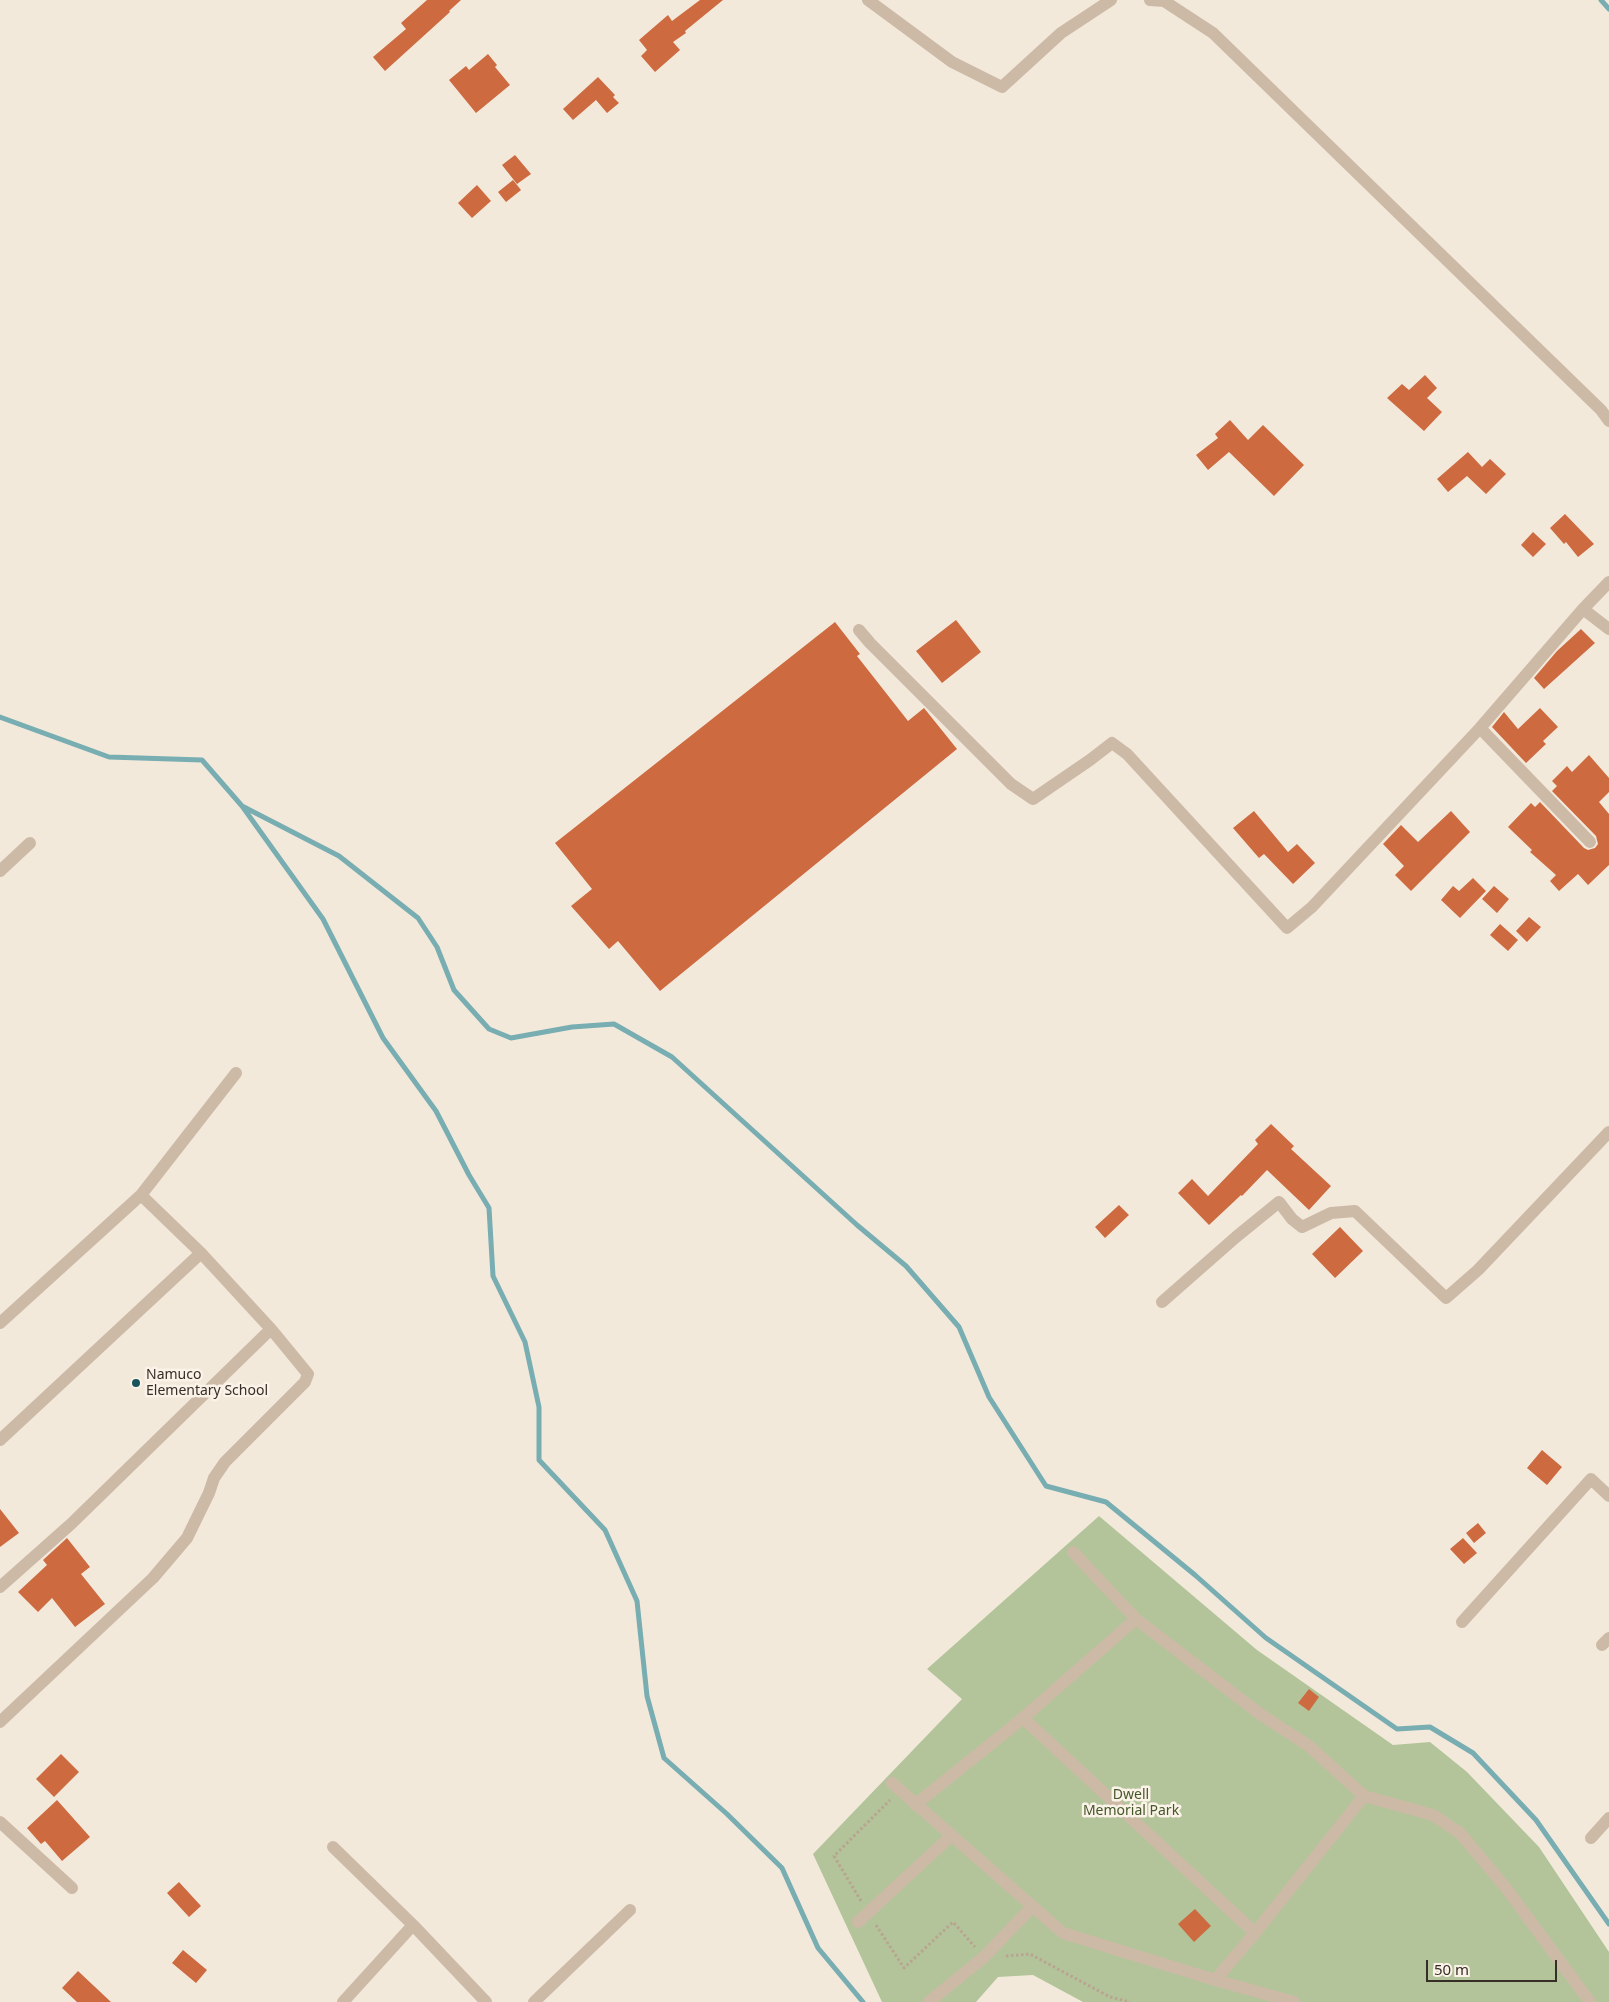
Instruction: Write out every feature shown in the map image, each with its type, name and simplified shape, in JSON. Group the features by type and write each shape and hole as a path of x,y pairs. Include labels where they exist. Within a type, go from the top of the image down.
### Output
{"street":[{"path":"868,0 952,62 1002,87 1060,33 1111,0"},
{"path":"1150,0 1164,0 1213,33 1594,404 1609,421"},
{"path":"859,630 870,644 1011,784 1034,799 1112,743 1127,754 1287,928 1312,908 1480,728 1583,609 1609,582"},
{"path":"1583,609 1609,629"},
{"path":"1480,728 1590,842"},
{"path":"0,871 30,843"},
{"path":"0,1323 141,1195 236,1073"},
{"path":"1162,1302 1279,1202 1292,1219 1302,1227 1331,1213 1355,1211 1446,1298 1478,1270 1609,1132"},
{"path":"0,1722 153,1578 173,1556 187,1538 209,1493 214,1478 224,1462 304,1382 308,1374 271,1329 201,1253 141,1195"},
{"path":"0,1440 201,1253"},
{"path":"0,1587 71,1524 271,1329"},
{"path":"1462,1622 1590,1479 1609,1496"},
{"path":"1073,1552 1136,1619 1260,1714 1309,1746 1364,1796 1433,1815 1460,1833 1506,1888 1590,2002"},
{"path":"915,1805 1023,1718 1136,1619"},
{"path":"1023,1718 1255,1933"},
{"path":"896,1787 1063,1933 1215,1980 1294,2002"},
{"path":"1215,1980 1255,1933 1364,1796"},
{"path":"1591,1838 1609,1818"},
{"path":"0,1822 72,1888"},
{"path":"863,1917 951,1836"},
{"path":"333,1847 413,1924 486,2002"},
{"path":"929,2002 984,1957 1032,1907"},
{"path":"534,2002 630,1910"},
{"path":"343,2002 413,1924"}],"path":[{"path":"896,1787 834,1856 863,1917 904,1968 953,1922 984,1957 1030,1954 1110,1997 1130,2002"}],"green space":[{"name":"Dwell Memorial Park","path":"1099,1516 1257,1650 1393,1745 1430,1742 1467,1772 1539,1847 1609,1952 1609,2002 1083,2002 1033,1975 998,1977 976,2002 882,2002 813,1854 962,1699 927,1669"}],"building":[{"path":"427,0 461,0 385,71 373,57 406,29 401,23"},
{"path":"700,0 723,0 673,42 680,50 655,72 641,56 647,50 639,40 668,15 672,21"},
{"path":"488,54 497,65 495,67 510,85 476,113 449,80 466,66 469,70"},
{"path":"598,77 615,95 613,97 619,103 607,113 596,100 573,120 563,109"},
{"path":"515,155 531,174 517,184 502,165"},
{"path":"513,180 521,190 506,202 498,192"},
{"path":"477,185 491,201 472,218 458,203"},
{"path":"1425,375 1437,388 1427,398 1442,412 1424,431 1387,398 1402,384 1409,390"},
{"path":"1230,420 1248,440 1263,425 1304,465 1274,496 1229,452 1208,470 1196,455 1218,438 1215,434"},
{"path":"1468,452 1482,467 1490,459 1506,474 1486,494 1467,476 1448,492 1437,479"},
{"path":"1565,514 1594,544 1578,557 1566,542 1564,544 1550,528"},
{"path":"1533,532 1546,544 1533,557 1521,545"},
{"path":"956,620 981,652 942,683 916,651"},
{"path":"835,622 860,654 857,656 908,721 924,708 957,749 660,991 618,941 609,949 571,906 592,889 555,843"},
{"path":"1581,629 1595,643 1544,689 1534,678 1557,651"},
{"path":"1540,708 1558,727 1543,741 1546,744 1526,763 1492,727 1504,712 1518,729"},
{"path":"1589,755 1609,778 1609,792 1599,802 1609,814 1609,865 1588,885 1578,874 1559,891 1550,881 1556,875 1530,852 1532,850 1508,827 1531,803 1535,807 1540,802 1584,848 1588,850 1595,848 1598,844 1596,836 1552,791 1557,786 1552,781 1567,766 1572,772"},
{"path":"1254,811 1288,852 1297,844 1315,863 1293,884 1264,854 1259,858 1233,828"},
{"path":"1451,811 1470,832 1411,891 1395,875 1404,866 1383,844 1401,825 1418,842"},
{"path":"1473,878 1486,891 1460,918 1441,900 1453,886 1459,891"},
{"path":"1494,886 1509,899 1497,913 1482,899"},
{"path":"1529,917 1541,927 1527,942 1516,931"},
{"path":"1500,924 1518,940 1508,951 1490,935"},
{"path":"1271,1124 1294,1146 1291,1149 1331,1186 1309,1210 1267,1170 1242,1196 1209,1225 1178,1193 1192,1179 1208,1196 1258,1144 1255,1140"},
{"path":"1119,1205 1129,1215 1105,1238 1095,1227"},
{"path":"1340,1227 1363,1251 1335,1278 1312,1254"},
{"path":"1542,1450 1562,1467 1547,1485 1527,1468"},
{"path":"0,1509 19,1533 0,1547"},
{"path":"1478,1523 1486,1533 1474,1543 1466,1533"},
{"path":"67,1538 90,1567 81,1574 105,1604 75,1627 52,1598 38,1612 18,1592 47,1565 43,1560"},
{"path":"1463,1538 1477,1553 1464,1564 1450,1549"},
{"path":"1309,1689 1319,1697 1309,1711 1298,1703"},
{"path":"61,1754 79,1772 54,1797 36,1779"},
{"path":"57,1800 90,1837 62,1861 45,1841 41,1844 27,1828"},
{"path":"179,1882 201,1906 189,1917 167,1893"},
{"path":"1195,1909 1211,1926 1194,1942 1178,1924"},
{"path":"183,1950 207,1970 196,1983 172,1963"},
{"path":"78,1971 111,2002 77,2002 62,1988"}],"waterway":[{"path":"1601,0 1609,9"},
{"path":"0,717 109,757 202,760 242,806 323,919 383,1038 436,1111 469,1175 489,1208 493,1276 525,1342 539,1407 539,1460 605,1530 637,1601 647,1696 664,1758 727,1814 782,1868 818,1948 863,2002"},
{"path":"242,806 339,856 418,918 437,947 454,990 489,1029 511,1038 572,1027 614,1024 672,1057 857,1225 906,1266 959,1327 989,1397 1046,1486 1106,1502 1195,1575 1266,1638 1397,1729 1430,1727 1473,1753 1536,1820 1609,1924"}],"place":[{"name":"Namuco Elementary School","path":"136,1383"}]}
